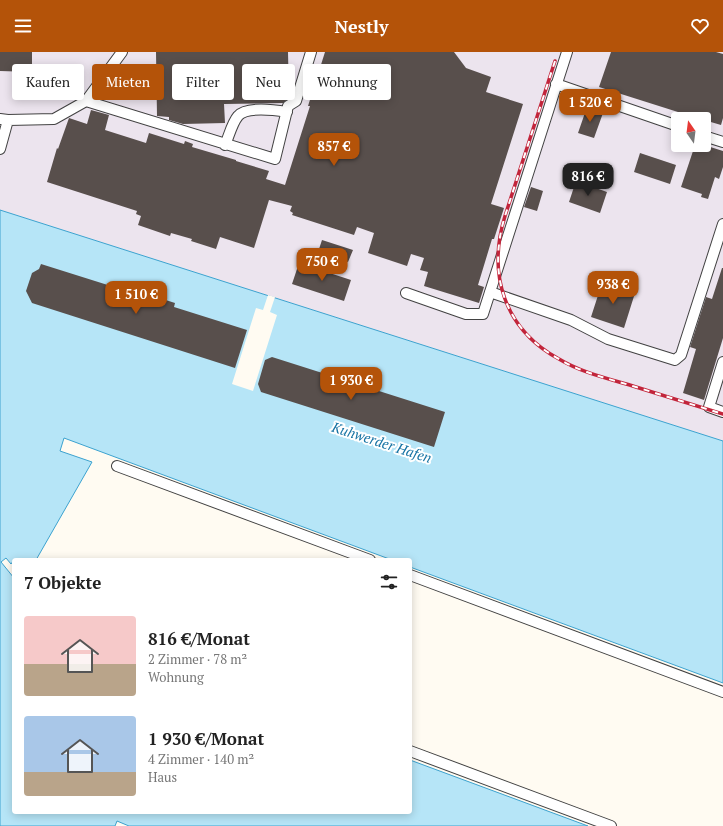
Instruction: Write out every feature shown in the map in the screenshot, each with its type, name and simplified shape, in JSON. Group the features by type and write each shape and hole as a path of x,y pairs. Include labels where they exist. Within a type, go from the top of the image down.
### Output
{"lane":[{"path":"0,149 4,120 54,119 86,101 122,52"},
{"path":"86,101 225,145 275,159 288,106 296,101 311,52"},
{"path":"406,293 466,314 483,314 567,52"},
{"path":"556,84 671,124"},
{"path":"225,145 235,119 242,112 250,110 287,112"},
{"path":"711,137 722,139"},
{"path":"490,292 571,320 608,339 675,360 679,358 723,224"},
{"path":"723,362 709,407 723,412"},
{"path":"117,466 365,558"},
{"path":"412,576 723,692"},
{"path":"412,752 611,826"}],"shaded area":[{"path":"0,52 723,52 723,441 0,210"}],"water":[{"name":"Kuhwerder Hafen","path":"0,210 723,441 723,683 412,568 412,558 387,558 64,438 60,451 92,462 37,558 12,558 11,564 6,558 1,562 12,576 12,814 412,814 412,761 588,826 129,826 117,821 115,826 0,826"}],"pier":[{"path":"268,295 275,297 270,312 277,315 253,391 232,384 256,308 263,310"}],"building":[{"path":"0,52 32,52 32,64 12,64 12,71 0,71"},
{"path":"156,52 288,52 288,64 242,64 242,100 287,100 283,103 224,104 225,123 183,124 169,120 169,117 157,116 157,100 164,100 164,64 156,64"},
{"path":"325,52 454,52 466,68 491,77 486,92 523,104 491,204 504,208 494,239 492,239 478,285 484,287 479,303 424,286 428,272 420,270 424,258 411,254 407,266 368,253 374,233 357,227 354,235 292,215 293,213 290,211 292,206 269,200 254,248 220,237 216,249 191,241 192,239 171,233 170,236 138,225 141,216 136,214 137,211 47,182 57,148 58,149 69,118 87,124 91,110 109,115 105,130 146,143 149,133 184,144 185,141 193,144 192,147 269,171 266,179 285,185 310,106 308,106 310,100 391,100 391,64 321,64"},
{"path":"611,52 716,52 723,54 723,118 721,125 711,122 711,112 678,112 599,87"},
{"path":"587,107 603,113 594,138 578,133"},
{"path":"711,147 723,151 723,167 719,179 715,177 708,199 701,197 702,194 681,187 693,152 711,152"},
{"path":"640,153 676,165 670,184 634,172"},
{"path":"576,181 607,192 600,213 569,202"},
{"path":"531,187 543,191 537,211 524,207"},
{"path":"322,240 353,250 348,262 318,252"},
{"path":"299,263 351,280 344,301 292,284"},
{"path":"41,264 149,298 150,295 175,303 174,307 247,330 235,368 32,303 26,291 32,273 39,269"},
{"path":"722,268 723,338 704,400 683,393 696,349 690,347 706,297 712,299"},
{"path":"602,283 635,293 624,328 591,317"},
{"path":"272,357 445,412 434,447 261,392 258,384 265,360"}],"railway":[{"path":"555,61 505,216 500,238 498,259 500,279 505,298 513,316 525,332 540,347 568,364 596,375 723,414"}]}
